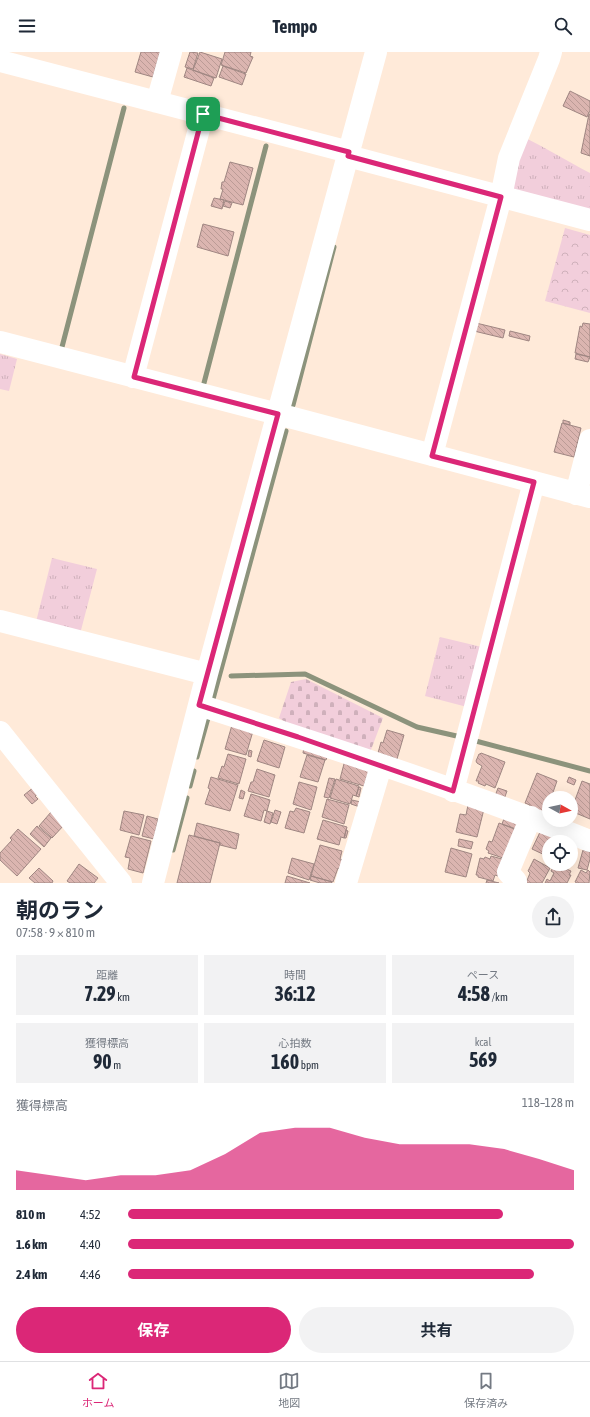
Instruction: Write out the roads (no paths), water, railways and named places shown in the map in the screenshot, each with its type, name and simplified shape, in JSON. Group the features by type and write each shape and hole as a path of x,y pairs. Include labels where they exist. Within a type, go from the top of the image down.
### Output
{"street":[{"path":"157,102 171,52"},
{"path":"152,883 376,52"},
{"path":"432,456 501,197 509,158 551,52"},
{"path":"0,61 203,114 501,197 590,220"},
{"path":"134,377 203,114"},
{"path":"0,342 278,414 583,496 590,440"},
{"path":"453,791 534,482"},
{"path":"0,621 208,674"},
{"path":"199,705 531,818 590,841"},
{"path":"0,732 113,879"},
{"path":"346,883 381,766"},
{"path":"516,883 508,872 531,818"}],"waterway":[{"path":"62,347 124,108"},
{"path":"204,383 266,146"},
{"path":"293,405 334,247"},
{"path":"213,699 286,431"},
{"path":"231,676 305,674 417,727 461,737"},
{"path":"197,757 208,718"},
{"path":"472,740 590,771"},
{"path":"190,786 194,771"},
{"path":"173,850 187,798"}]}
